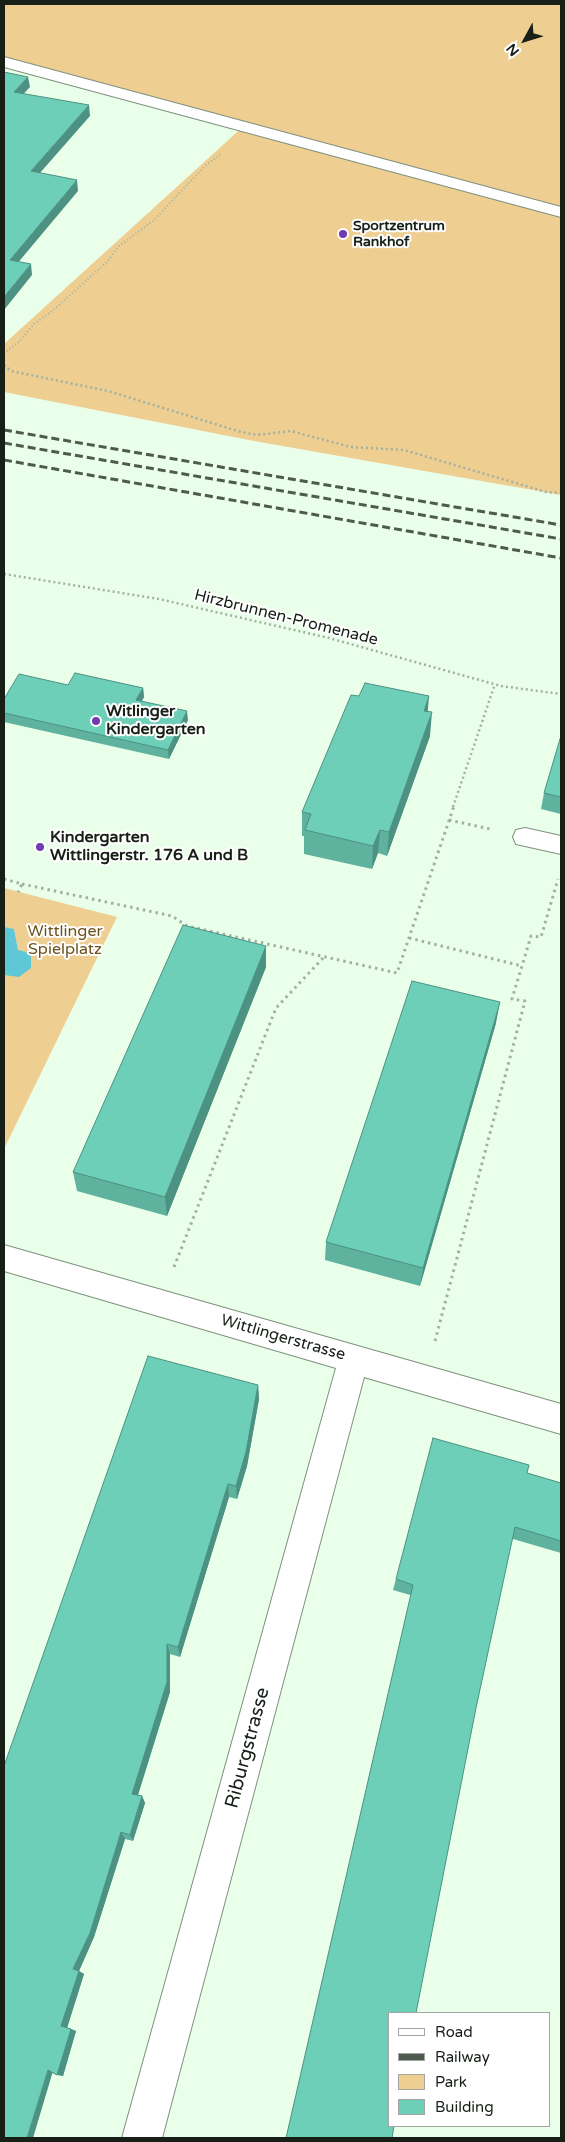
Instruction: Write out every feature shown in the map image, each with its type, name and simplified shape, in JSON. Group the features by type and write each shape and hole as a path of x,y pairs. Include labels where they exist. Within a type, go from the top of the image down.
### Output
{"street":[{"path":"4,62 561,212"},
{"path":"525,837 561,845"},
{"name":"Wittlingerstrasse","path":"4,1258 561,1418"},
{"name":"Riburgstrasse","path":"142,2138 354,1358"}],"path":[{"path":"4,353 19,342 34,324 58,306 107,262 119,246 152,221 205,166 228,148"},
{"path":"4,365 11,371 108,391 257,436 291,431 351,447 404,450 546,492 561,493"},
{"name":"Hirzbrunnen-Promenade","path":"4,574 159,599 329,638 495,684 561,694"},
{"path":"4,879 172,916 187,926 397,973 495,684"},
{"path":"425,1379 525,1001 512,999 531,936 541,937 559,877"},
{"path":"18,892 22,884"},
{"path":"409,938 522,966"},
{"path":"160,1302 276,1008 324,956"}],"green space":[{"name":"Sportzentrum Rankhof","path":"4,4 561,4 561,495 254,441 4,392 4,344 246,124 4,59"},
{"name":"Wittlinger Spielplatz","path":"4,888 117,917 4,1149 4,975 18,950 14,930 4,927"}],"water":[{"path":"4,927 14,929 18,950 31,953 31,968 19,977 4,975"}],"building":[{"path":"4,72 28,77 14,92 89,105 31,171 77,180 10,260 31,264 4,297"},
{"name":"Witlinger Kindergarten","path":"75,673 143,688 136,700 187,711 168,750 4,713 4,699 19,674 68,685"},
{"path":"365,683 429,696 424,711 432,712 389,832 380,830 373,846 305,830 311,814 302,812 351,695 359,696"},
{"path":"561,739 561,797 544,793"},
{"path":"183,925 266,946 165,1197 73,1172"},
{"path":"412,981 500,1002 423,1268 326,1242"},
{"path":"148,1356 258,1385 246,1452 236,1486 228,1484 178,1647 167,1644 167,1682 132,1794 142,1796 130,1835 121,1832 90,1933 73,1969 79,1971 61,2026 71,2029 57,2075 48,2070 27,2138 4,2138 4,1766"},
{"path":"433,1438 529,1465 527,1473 561,1483 561,1541 515,1527 476,1708 416,2012 388,2012 388,2127 394,2127 392,2138 286,2138 413,1585 396,1579"}],"railway":[{"path":"4,430 561,525"},
{"path":"4,443 561,539"},
{"path":"4,460 561,558"}],"place":[{"name":"Sportzentrum Rankhof","path":"343,234"},
{"name":"Witlinger Kindergarten","path":"96,721"},
{"name":"Kindergarten Wittlingerstr. 176 A und B","path":"40,847"}]}
